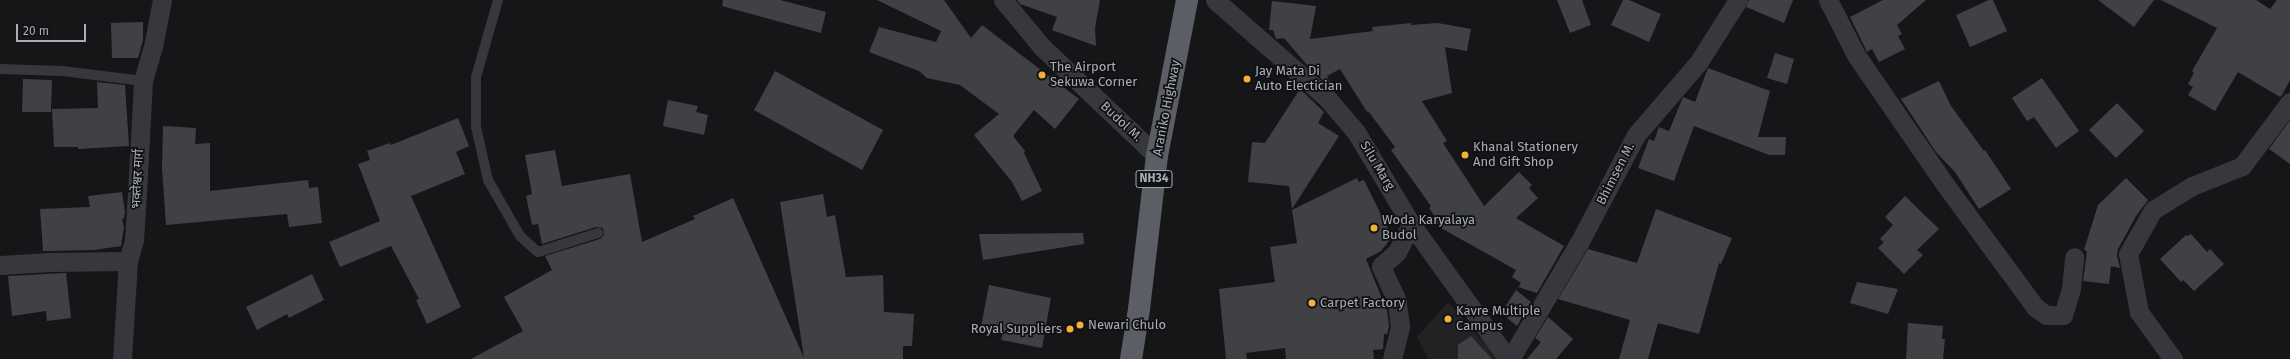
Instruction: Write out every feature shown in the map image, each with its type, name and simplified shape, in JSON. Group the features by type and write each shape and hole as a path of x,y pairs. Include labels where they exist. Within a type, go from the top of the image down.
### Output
{"highway":[{"name":"Araniko Highway","path":"1130,359 1139,309 1157,156 1187,0"}],"street":[{"name":"भक्तेश्वर मार्ग","path":"122,359 128,261 134,240 143,81 153,47 162,0"},
{"name":"Budol M.","path":"1003,0 1042,47 1157,156"},
{"name":"Silu Marg","path":"1215,0 1327,98 1356,132 1411,224 1509,359"},
{"name":"Bhimsen M.","path":"1509,359 1580,243 1636,135 1698,63 1738,0"},
{"path":"1828,0 1856,55 1944,183 2035,307 2046,315 2064,315 2071,288 2074,258"},
{"path":"2173,359 2139,312 2128,254 2152,210 2192,186 2242,166 2290,102"},
{"path":"1392,359 1400,328 1397,301 1382,266 1397,252 1411,224"},
{"path":"0,265 50,262 128,261"}],"lane":[{"path":"498,0 476,77 476,127 488,180 520,236 538,252 598,233"},
{"path":"0,69 62,70 143,81"}],"shaded area":[{"name":"Kavre Multiple Campus","path":"1448,302 1499,359 1428,359 1417,337"}],"building":[{"path":"723,0 780,0 826,12 821,33 722,6"},
{"path":"877,0 944,0 971,38 982,25 1079,99 1055,129 1034,110 1013,136 1025,151 1024,153 1042,191 1022,201 1012,182 974,135 999,114 960,85 927,78 919,71 869,52 879,27 936,42 941,31"},
{"path":"1017,0 1100,0 1095,28 1096,46 1052,30 1057,17 1020,4"},
{"path":"1557,0 1582,0 1591,25 1570,33"},
{"path":"1623,0 1629,0 1661,14 1649,42 1611,25"},
{"path":"1749,0 1793,0 1784,23 1746,7"},
{"path":"1883,0 1926,0 1897,25 1902,34 1898,36 1905,49 1879,62 1872,49 1867,52 1850,17"},
{"path":"1989,0 1993,0 2007,31 1970,47 1956,15"},
{"path":"2098,0 2154,0 2134,27"},
{"path":"2161,0 2256,0 2270,9 2277,0 2290,0 2290,80 2282,95 2280,97 2238,72 2215,111 2188,95 2193,87 2188,84 2194,73 2192,71 2217,28"},
{"path":"1272,1 1316,6 1310,39 1373,31 1372,27 1411,23 1411,25 1438,23 1471,29 1467,51 1445,47 1452,93 1422,101 1447,141 1443,143 1484,206 1519,172 1532,185 1529,188 1538,198 1516,218 1564,246 1537,293 1518,287 1521,283 1512,277 1516,270 1432,223 1435,217 1429,208 1431,206 1391,150 1395,147 1368,111 1367,112 1340,69 1327,76 1332,87 1313,72 1284,38 1276,39 1273,30 1269,30"},
{"path":"143,22 143,40 138,58 112,58 111,23"},
{"path":"1775,53 1794,59 1787,84 1767,78"},
{"path":"1708,68 1770,91 1758,137 1786,137 1785,155 1769,155 1694,126 1674,181 1638,168 1649,139 1654,141 1659,127 1669,131 1683,97 1695,102"},
{"path":"775,71 883,130 862,170 754,110"},
{"path":"2042,78 2079,131 2056,148 2034,117 2027,121 2012,98"},
{"path":"23,79 52,80 51,112 22,112"},
{"path":"1939,81 1951,106 1984,151 1985,150 2011,189 1979,209 1955,172 1936,152 1901,99"},
{"path":"97,82 125,85 129,146 78,149 78,147 54,147 52,109 98,108"},
{"path":"1300,89 1324,112 1318,123 1339,136 1292,209 1289,186 1248,182 1252,142 1265,143"},
{"path":"668,100 698,106 696,112 708,115 704,135 663,126"},
{"path":"2117,103 2144,131 2116,158 2089,130"},
{"path":"458,118 469,146 456,152 465,174 411,196 461,307 427,324 416,300 419,299 391,246 340,267 329,242 380,221 358,164 370,160 367,151 390,143 391,145"},
{"path":"2290,120 2290,164 2269,149"},
{"path":"163,126 196,128 195,144 210,143 210,191 308,180 309,188 318,187 322,223 289,227 287,214 166,225 162,169"},
{"path":"555,150 562,186 630,174 642,242 695,219 693,216 733,198 804,358 780,202 823,194 827,217 835,215 846,277 883,275 884,312 914,314 912,346 903,346 903,359 471,359 523,331 504,297 552,270 545,256 600,239 604,235 603,228 596,227 542,244 538,224 532,225 526,196 532,194 525,155"},
{"path":"1357,178 1359,182 1364,180 1392,237 1381,251 1366,259 1387,311 1389,326 1387,334 1384,334 1383,349 1373,350 1374,359 1286,359 1285,348 1246,353 1247,359 1226,359 1219,289 1275,282 1270,247 1297,243 1292,210"},
{"path":"2126,178 2148,200 2136,216 2118,249 2117,256 2120,268 2111,266 2109,284 2083,281 2087,251 2084,250 2098,205"},
{"path":"122,192 125,212 124,218 122,219 124,227 121,246 94,250 43,251 40,209 90,207 88,196"},
{"path":"1905,196 1939,229 1917,250 1923,255 1904,274 1878,248 1884,242 1880,239 1893,225 1885,217"},
{"path":"1656,209 1732,238 1721,264 1719,263 1699,334 1658,323 1648,359 1619,359 1630,320 1558,299 1588,249 1637,263"},
{"path":"1083,233 1084,244 983,260 979,234"},
{"path":"2191,234 2207,252 2210,249 2224,264 2194,291 2183,280 2181,282 2160,259 2186,235 2188,236"},
{"path":"66,273 71,318 47,321 46,311 12,316 8,276"},
{"path":"312,274 324,300 289,318 287,314 257,330 246,307"},
{"path":"1857,282 1898,289 1888,314 1850,303"},
{"path":"989,285 1051,298 1042,348 1001,340 1003,332 981,327"},
{"path":"1516,290 1531,302 1517,326 1507,318 1509,314 1503,310"},
{"path":"1548,317 1573,339 1556,359 1527,359 1541,342 1535,338"},
{"path":"1908,323 1943,326 1942,339 1945,339 1943,359 1906,359"},
{"path":"1471,336 1492,359 1458,359 1458,345"}],"place":[{"name":"The Airport Sekuwa Corner","path":"1042,75"},
{"name":"Jay Mata Di Auto Electician","path":"1247,79"},
{"name":"Khanal Stationery And Gift Shop","path":"1465,155"},
{"name":"Woda Karyalaya Budol","path":"1374,228"},
{"name":"Carpet Factory","path":"1312,303"},
{"name":"Kavre Multiple Campus","path":"1448,319"},
{"name":"Newari Chulo","path":"1080,325"},
{"name":"Royal Suppliers","path":"1070,329"}]}
